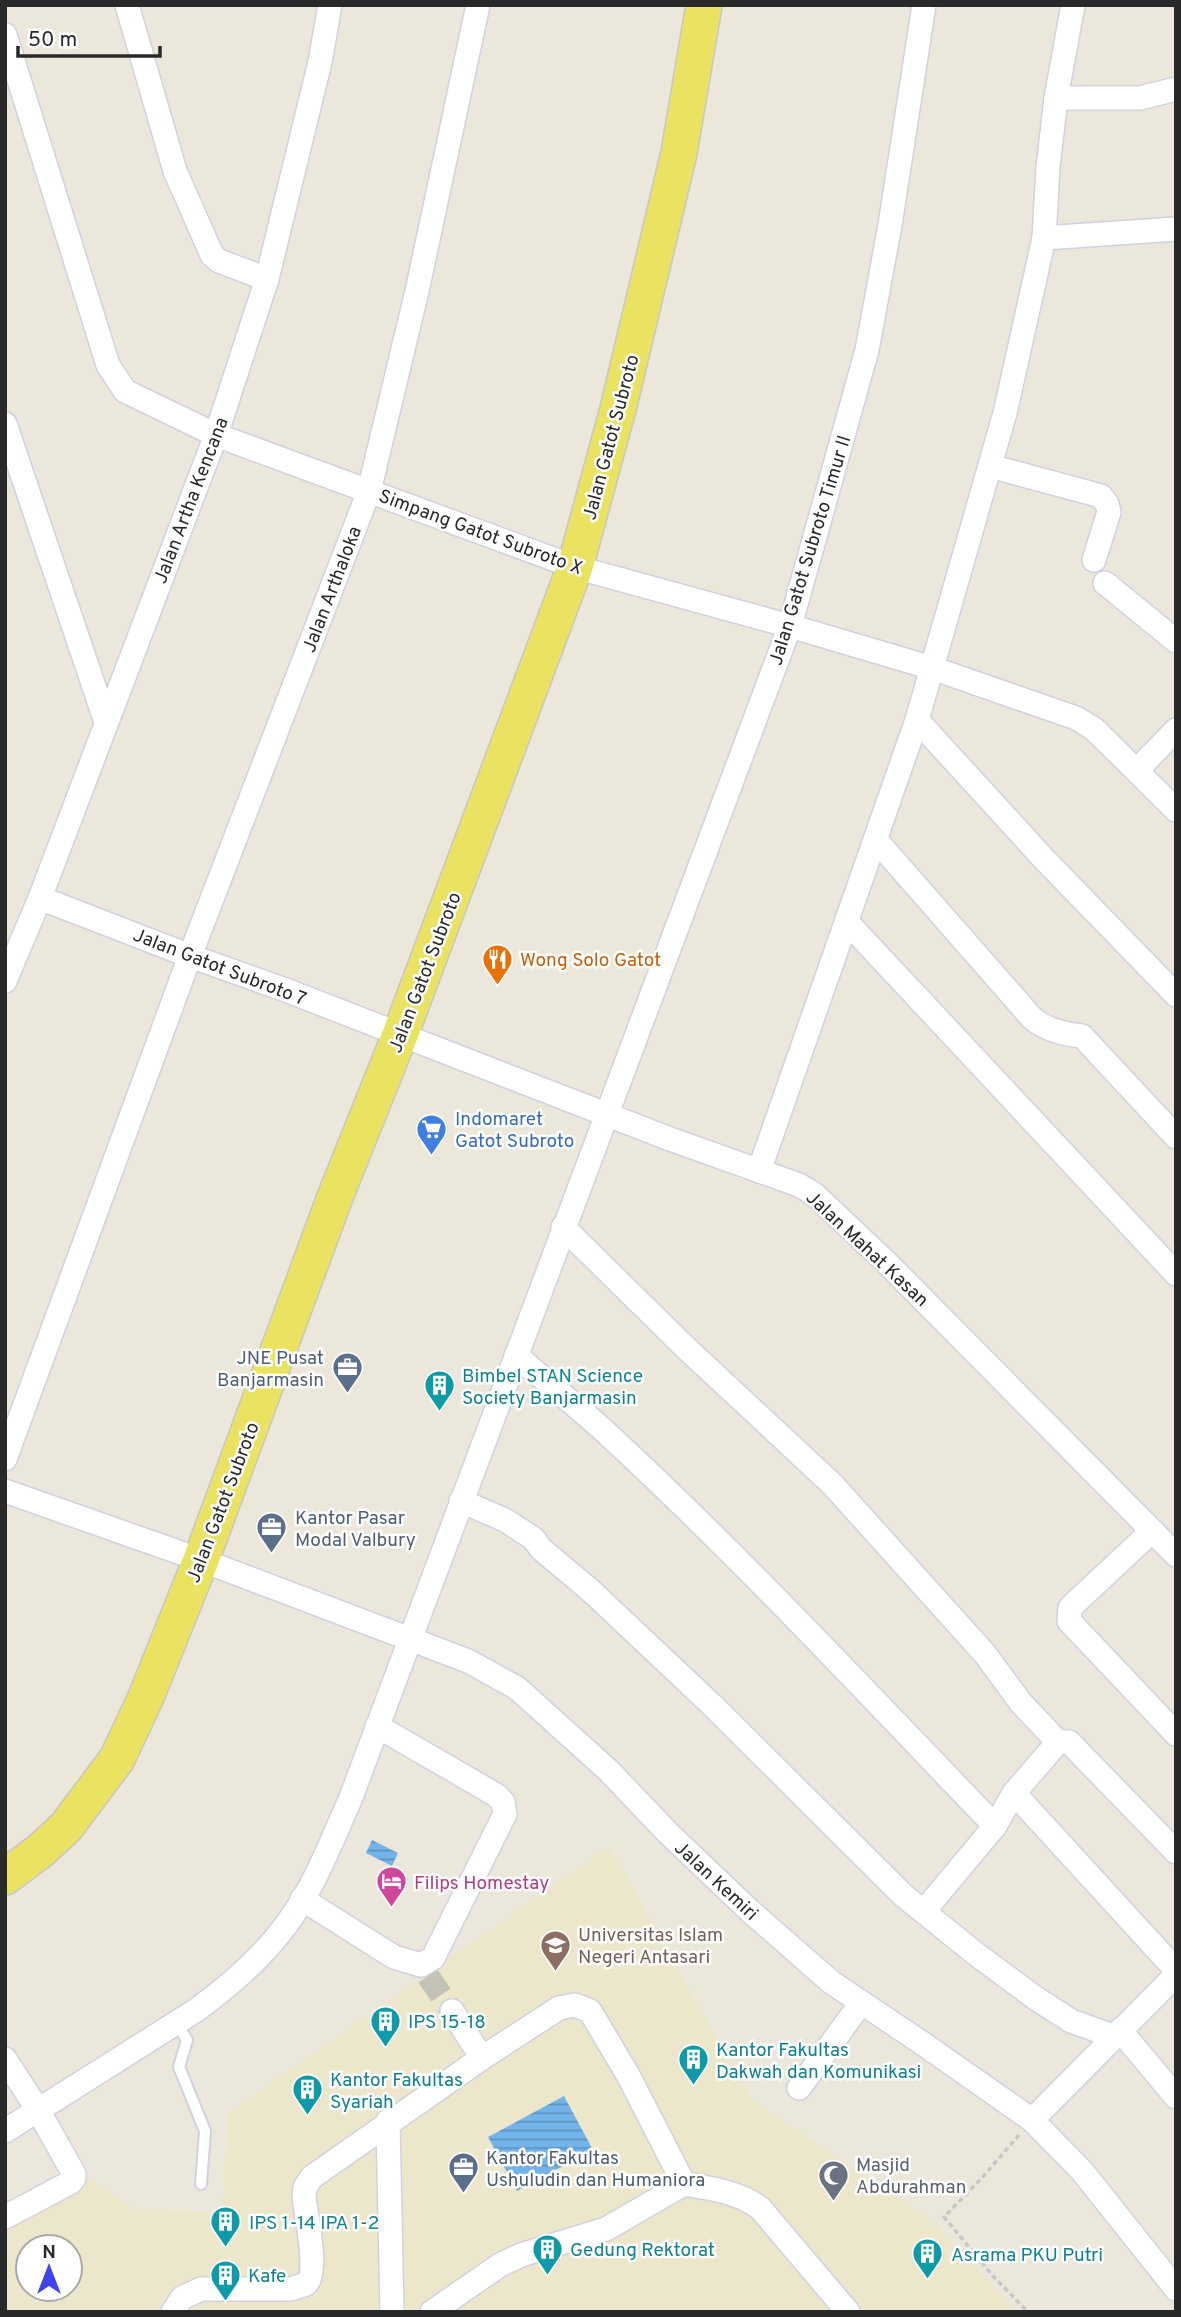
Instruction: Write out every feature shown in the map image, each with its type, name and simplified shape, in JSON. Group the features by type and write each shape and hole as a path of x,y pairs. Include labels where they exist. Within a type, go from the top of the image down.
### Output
{"main road":[{"name":"Jalan Gatot Subroto","path":"5,1877 66,1828 117,1759 146,1697 201,1560 335,1197 400,1035 575,567 618,408 679,153 705,5"}],"street":[{"path":"127,5 175,171 212,255 219,261 267,279"},
{"name":"Jalan Artha Kencana","path":"5,981 14,934 40,898 216,435 267,279 320,62 330,5"},
{"name":"Jalan Arthaloka","path":"5,1459 190,956 369,491 417,291 478,5"},
{"name":"Jalan Gatot Subroto Timur II","path":"5,2131 216,1996 287,1924 317,1873 350,1800 562,1227 790,626 867,350 890,225 924,5"},
{"path":"759,1171 917,720 1005,413 1044,238 1056,98 1073,5"},
{"name":"Simpang Gatot Subroto X","path":"5,35 108,365 125,391 216,435 575,567 932,668 1076,718 1094,729 1176,810"},
{"path":"1056,98 1148,98 1176,89"},
{"path":"1044,238 1176,229"},
{"path":"5,424 106,722"},
{"path":"990,466 1101,496 1109,512 1094,560"},
{"path":"1105,583 1176,641"},
{"path":"917,720 1044,859 1176,995"},
{"path":"1137,770 1176,730"},
{"path":"876,840 1032,1018 1041,1026 1067,1035 1082,1036 1176,1137"},
{"name":"Jalan Gatot Subroto 7","path":"40,898 88,914 190,956 400,1035"},
{"path":"847,922 1176,1274"},
{"name":"Jalan Mahat Kasan","path":"400,1035 799,1185 814,1194 886,1262 1176,1555"},
{"path":"562,1227 686,1348 832,1483 985,1654 1021,1703 1058,1742 1069,1742 1176,1852"},
{"path":"516,1355 600,1428 688,1512 823,1647 995,1826"},
{"name":"Jalan Kemiri","path":"5,1492 201,1560 468,1661 517,1688 600,1763 750,1911 831,1982 1032,2120 1082,2171 1176,2289"},
{"path":"461,1502 505,1520 534,1539 541,1549 649,1644 904,1896 976,1954 1071,2021 1116,2033 1176,2097"},
{"path":"1152,1531 1070,1608 1069,1621 1176,1734"},
{"path":"302,1899 394,1957 425,1970 505,1814 506,1808 496,1795 377,1726"},
{"path":"924,1911 995,1826 1014,1793 1058,1742"},
{"path":"1014,1793 1176,1973 1032,2120"},
{"path":"799,2088 861,2003"},
{"path":"173,2312 182,2298 201,2289 291,2290 301,2288 310,2281 312,2263 304,2197 305,2187 312,2177 388,2121 559,2008 575,2005 590,2011 628,2074 684,2184"},
{"path":"452,2011 482,2057"},
{"path":"5,2059 74,2174 71,2182 5,2217"},
{"path":"388,2121 392,2312"},
{"path":"432,2312 500,2265 521,2255 606,2229 684,2184 749,2200 760,2208 848,2312"}],"lane":[{"path":"176,2023 187,2040 179,2067 205,2131 201,2184"}],"path":[{"path":"1028,2312 993,2276 944,2217 1032,2120"}],"shaded area":[{"name":"Universitas Islam Negeri Antasari","path":"610,1846 750,2098 932,2221 1018,2312 5,2312 5,2221 83,2178 90,2177 135,2210 222,2212 228,2113"}],"water":[{"path":"372,1840 398,1853 392,1866 366,1853"},
{"path":"564,2096 593,2150 517,2191 488,2137"}],"tunnel":[{"path":"428,1976 452,2011"}],"place":[{"name":"Wong Solo Gatot","path":"497,986"},
{"name":"Indomaret Gatot Subroto","path":"432,1156"},
{"name":"JNE Pusat Banjarmasin","path":"347,1395"},
{"name":"Bimbel STAN Science Society Banjarmasin","path":"439,1413"},
{"name":"Kantor Pasar Modal Valbury","path":"272,1555"},
{"name":"Filips Homestay","path":"391,1909"},
{"name":"Universitas Islam Negeri Antasari","path":"555,1972"},
{"name":"IPS 15-18","path":"385,2048"},
{"name":"Kantor Fakultas Dakwah dan Komunikasi","path":"693,2087"},
{"name":"Kantor Fakultas Syariah","path":"307,2117"},
{"name":"Kantor Fakultas Ushuludin dan Humaniora","path":"463,2195"},
{"name":"Masjid Abdurahman","path":"833,2202"},
{"name":"IPS 1-14 IPA 1-2","path":"226,2249"},
{"name":"Gedung Rektorat","path":"547,2276"},
{"name":"Asrama PKU Putri","path":"928,2281"},
{"name":"Kafe","path":"225,2302"}]}
